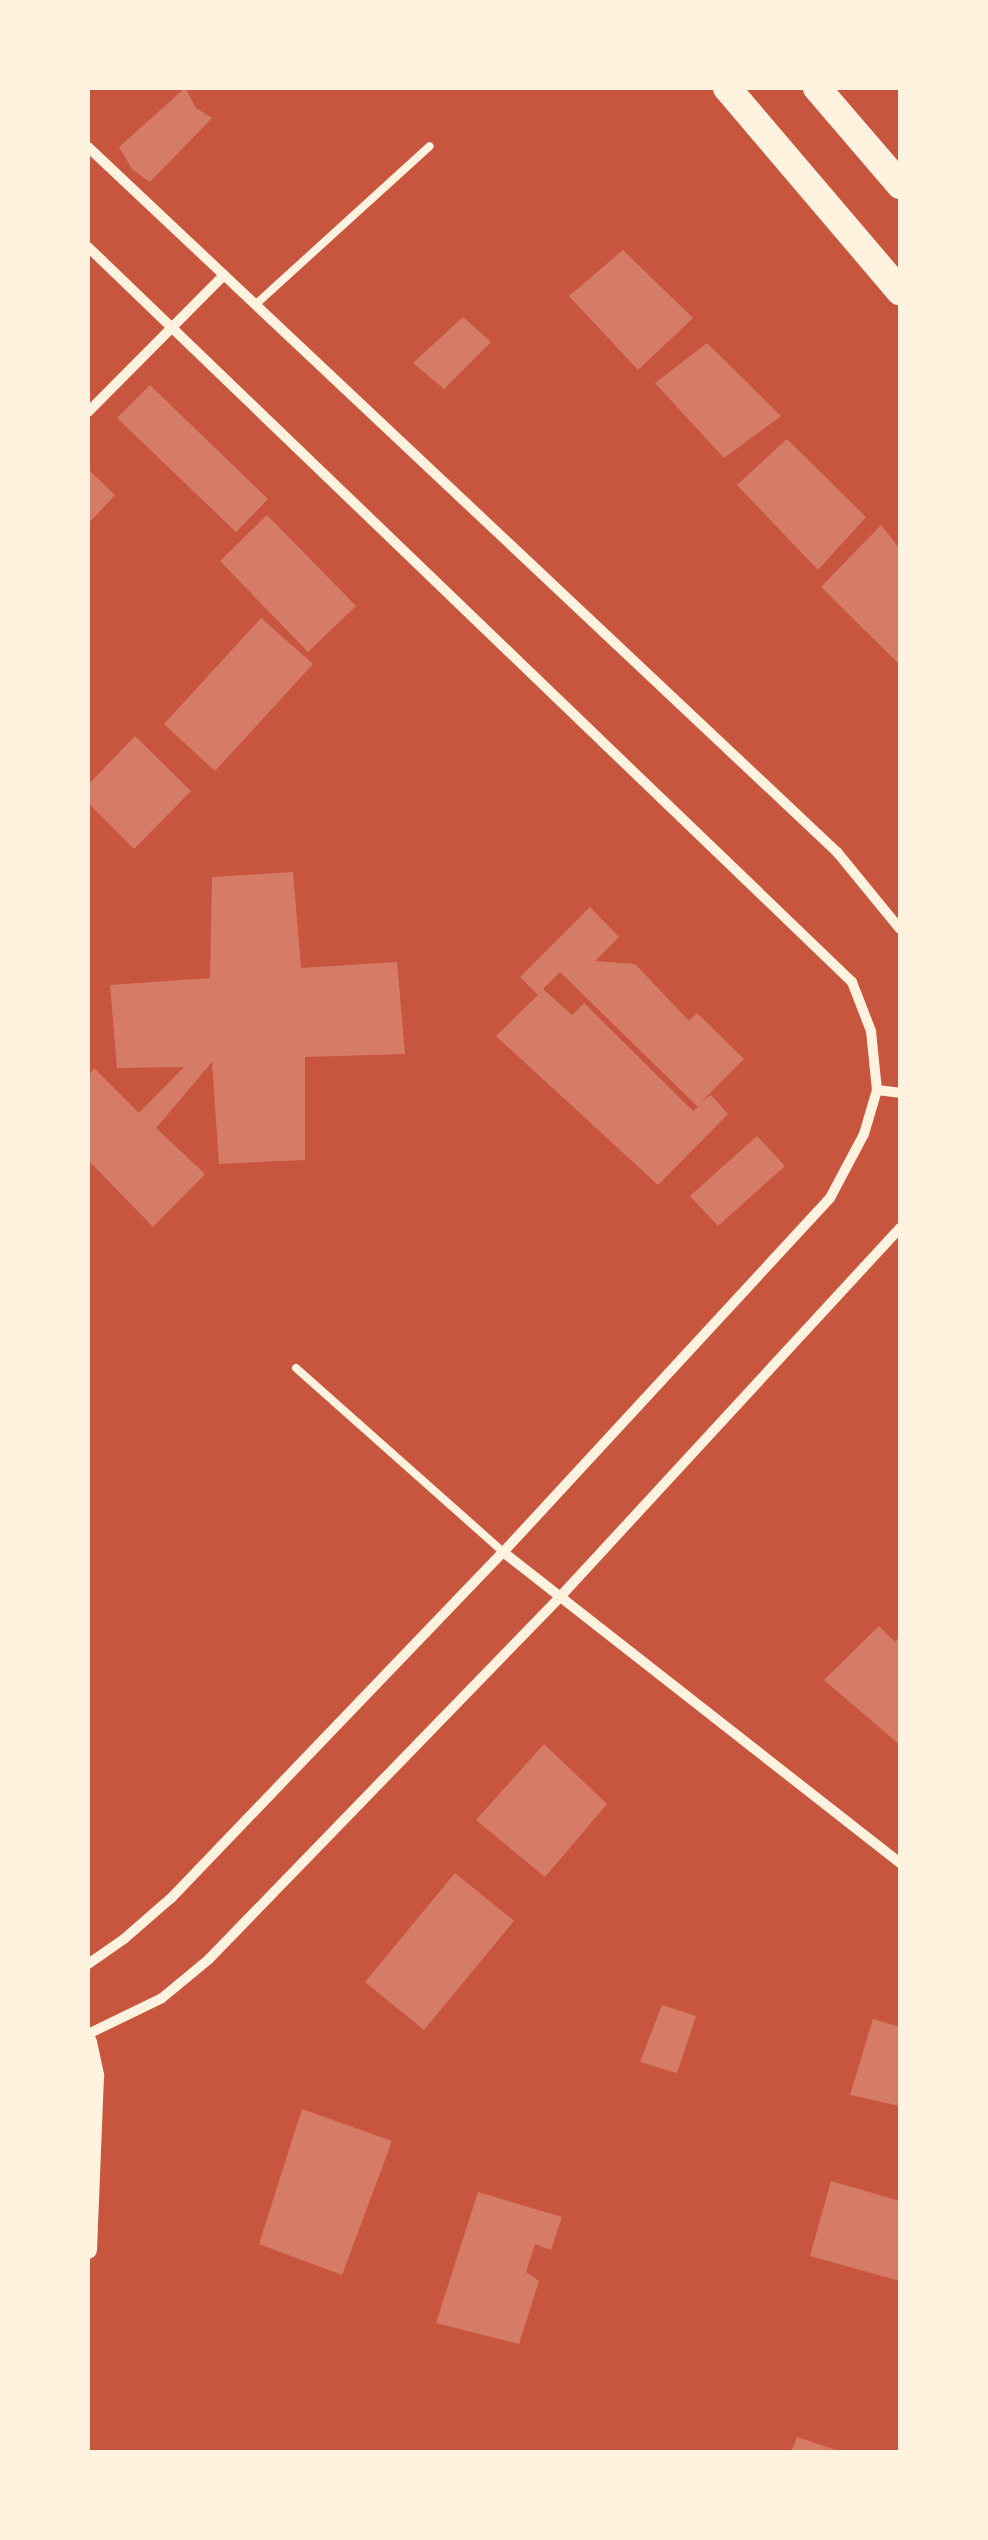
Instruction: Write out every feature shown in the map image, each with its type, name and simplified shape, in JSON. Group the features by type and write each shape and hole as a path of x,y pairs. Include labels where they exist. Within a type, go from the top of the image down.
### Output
{"highway":[{"path":"727,88 900,291"},
{"path":"817,88 900,185"}],"street":[{"path":"88,147 837,852 900,929"},
{"path":"88,247 852,982 871,1031 877,1090 864,1134 830,1198 503,1552 171,1898 88,1964"},
{"path":"88,412 224,275"},
{"path":"877,1090 900,1093"},
{"path":"88,2034 162,1998 208,1960 559,1598 900,1228"},
{"path":"503,1552 900,1862"},
{"path":"88,2042 95,2076 88,2250"}],"lane":[{"path":"255,304 430,146"},
{"path":"296,1368 503,1552"}],"building":[{"path":"185,88 196,108 212,118 150,182 132,169 119,147"},
{"path":"623,250 693,318 638,370 569,296"},
{"path":"463,317 491,342 444,389 413,363"},
{"path":"707,343 781,416 724,458 655,383"},
{"path":"150,385 268,499 236,532 117,418"},
{"path":"787,439 866,517 818,570 737,485"},
{"path":"88,469 115,495 88,524"},
{"path":"267,515 356,606 308,652 220,561"},
{"path":"881,525 900,549 900,665 821,587"},
{"path":"261,618 313,664 215,771 164,724"},
{"path":"135,736 191,791 134,849 88,803 88,785"},
{"path":"293,872 301,968 397,962 405,1054 305,1057 305,1160 219,1164 212,1062 156,1128 205,1174 153,1227 88,1160 88,1077 94,1068 139,1113 184,1067 117,1068 110,985 210,978 212,877"},
{"path":"590,907 619,937 595,961 635,964 689,1021 697,1013 744,1059 701,1102 711,1095 728,1114 658,1185 496,1036 538,995 520,977","holes":["560,972 698,1107 693,1111 584,1003 572,1015 543,989"]},
{"path":"757,1136 785,1166 718,1226 690,1196"},
{"path":"879,1626 895,1642 900,1635 900,1745 824,1680"},
{"path":"544,1744 607,1804 545,1877 476,1820"},
{"path":"455,1873 514,1921 424,2030 365,1982"},
{"path":"662,2005 696,2016 677,2073 640,2062"},
{"path":"873,2019 900,2027 900,2106 850,2095"},
{"path":"302,2109 392,2141 342,2275 259,2244"},
{"path":"831,2181 900,2201 900,2281 810,2256"},
{"path":"478,2192 562,2217 551,2250 535,2244 526,2272 539,2281 519,2344 436,2323"},
{"path":"797,2437 842,2452 791,2452"}]}
